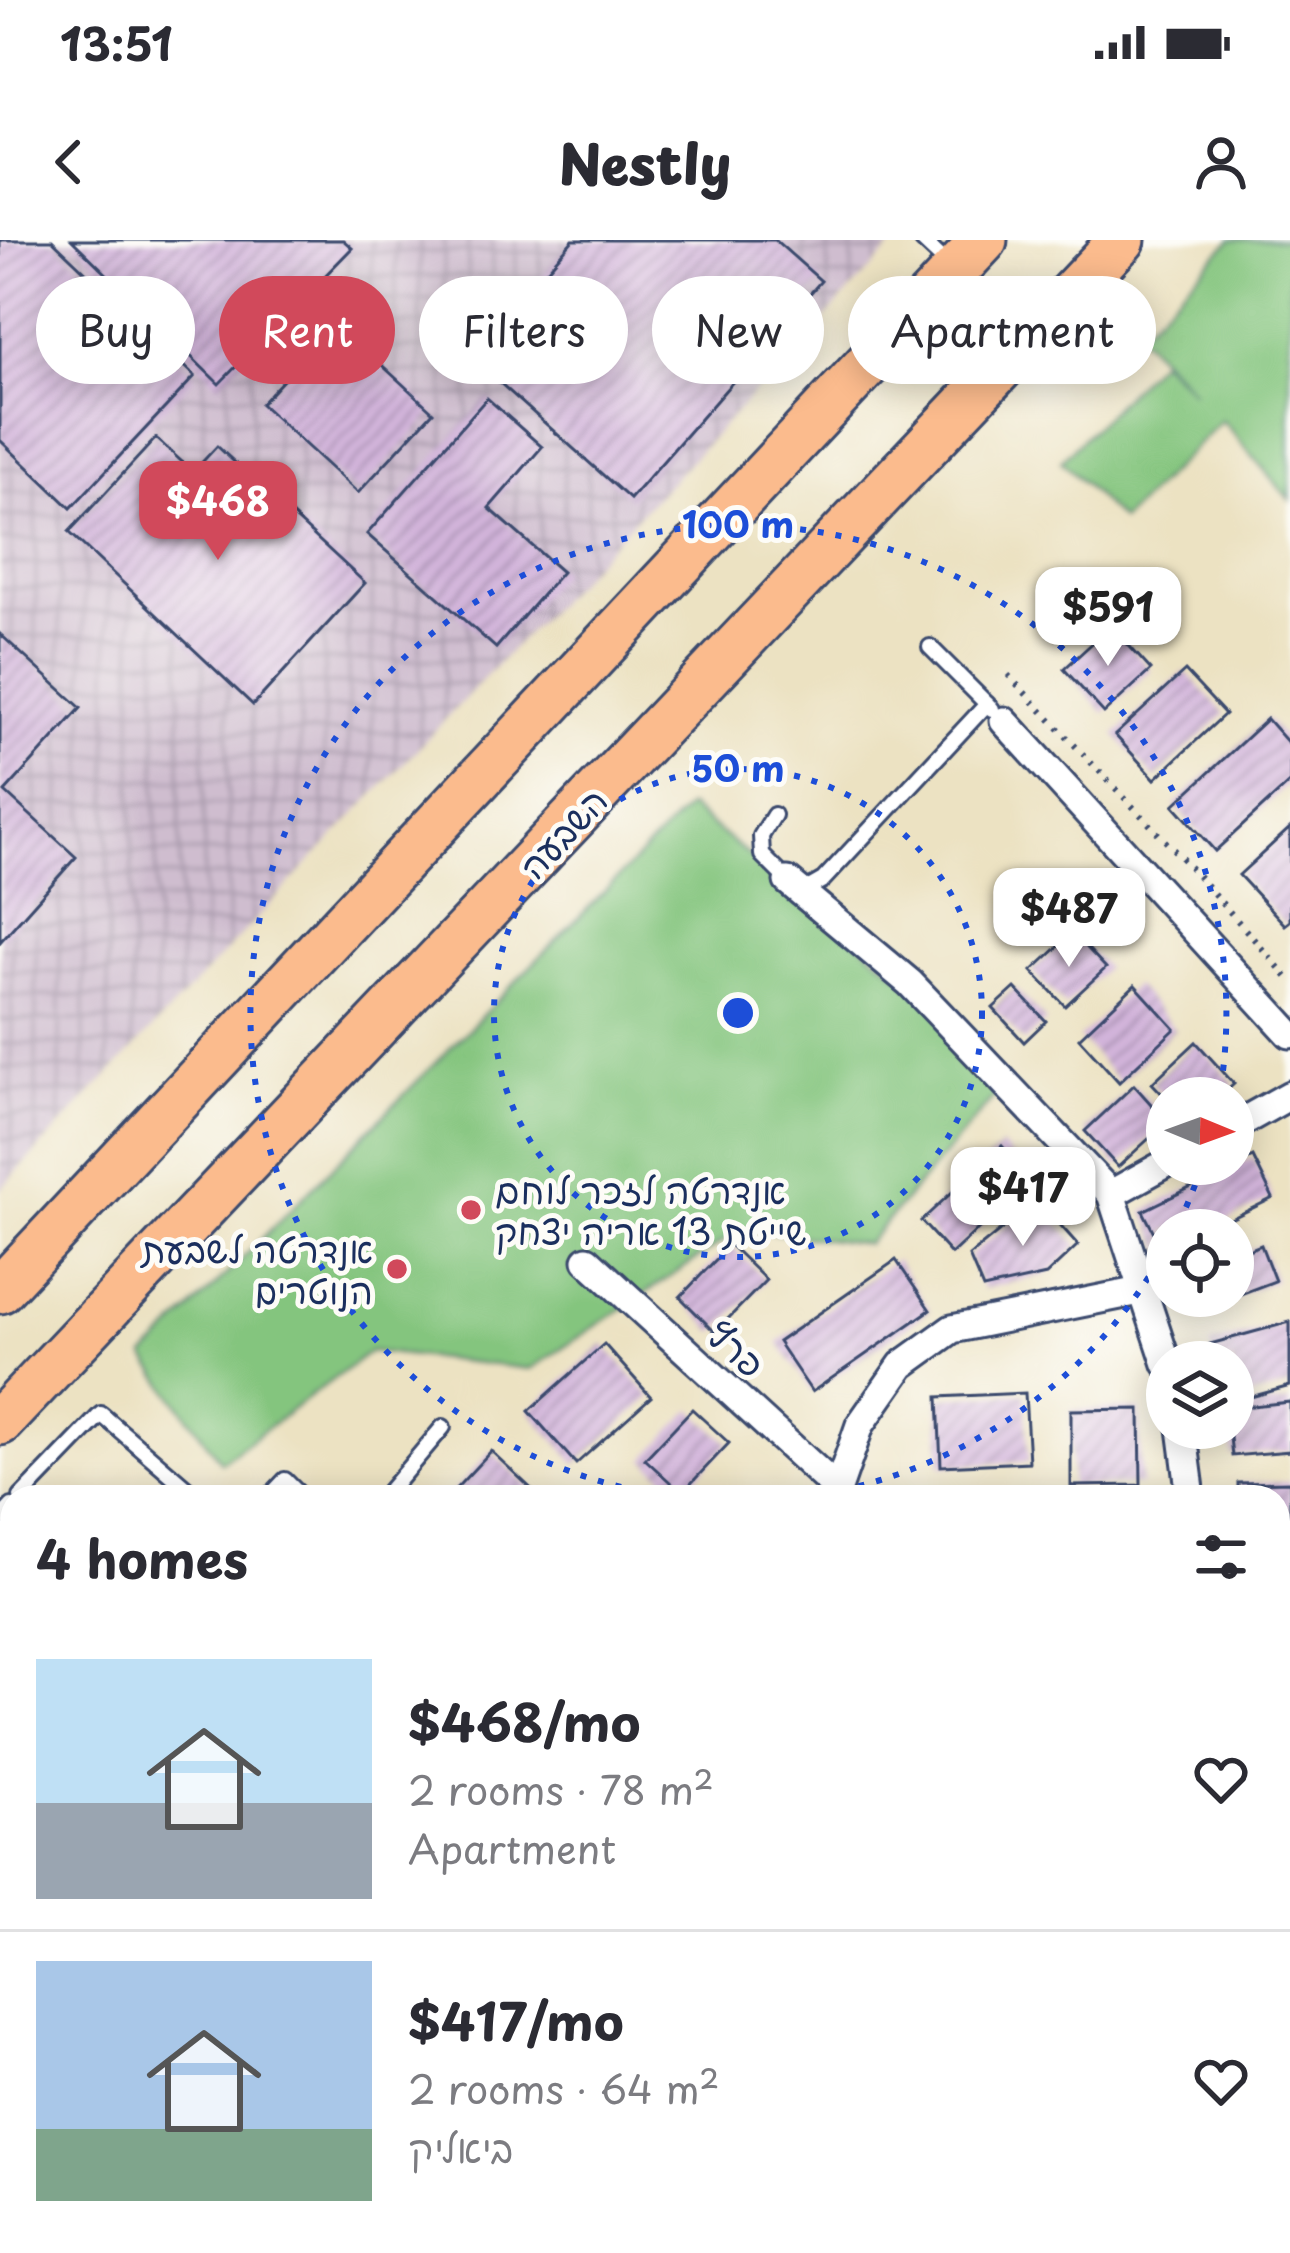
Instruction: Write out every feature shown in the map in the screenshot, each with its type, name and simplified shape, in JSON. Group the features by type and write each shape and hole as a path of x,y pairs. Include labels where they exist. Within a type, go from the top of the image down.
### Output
{"highway":[{"name":"השבעה","path":"0,1422 1122,240"},
{"path":"0,1290 954,250"}],"street":[{"path":"995,712 1290,1034"},
{"path":"788,881 910,983 1111,1194 1158,1341"},
{"path":"1254,1115 1290,1095"},
{"path":"1111,1194 1146,1175"},
{"name":"פרץ","path":"587,1260 827,1485"},
{"path":"839,1485 860,1425 902,1365 952,1329 1140,1291"},
{"path":"1185,1449 1189,1485"}],"lane":[{"path":"774,815 761,836 762,855 788,881 808,888 824,880 995,712 930,647"},
{"path":"33,1485 101,1414 183,1485"},
{"path":"394,1485 443,1426"}],"path":[{"path":"1008,675 1190,866 1290,980"}],"shaded area":[{"path":"0,240 899,240 865,276 848,276 848,294 824,319 824,276 652,276 652,384 763,384 0,1190"}],"green space":[{"path":"1231,240 1290,240 1290,500 1222,420 1121,521 1061,461 1136,384 1156,384 1159,360 1194,392 1156,353 1156,316"},
{"path":"688,807 910,983 1007,1082 867,1244 742,1229 531,1369 371,1351 221,1462 145,1357"}],"building":[{"path":"0,240 52,240 90,276 36,276 36,384 187,384 71,508 0,440"},
{"path":"72,240 343,240 352,248 325,276 219,276 219,384 195,360 195,276 109,276"},
{"path":"573,240 775,240 815,276 652,276 652,384 731,384 630,499 501,384 628,384 628,276 542,276"},
{"path":"395,377 433,412 358,493 261,404 280,384 395,384"},
{"path":"487,398 542,447 489,508 562,572 496,648 367,534"},
{"path":"156,438 193,472 217,446 365,583 253,705 69,532"},
{"path":"1111,626 1151,670 1104,713 1064,669"},
{"path":"0,634 81,708 5,792 76,857 0,942"},
{"path":"1185,671 1225,714 1155,779 1115,735"},
{"path":"1267,719 1290,745 1290,782 1215,851 1174,805"},
{"path":"1290,828 1290,921 1285,925 1239,875"},
{"path":"1073,933 1106,968 1065,1006 1032,971"},
{"path":"1135,985 1175,1029 1119,1082 1079,1038"},
{"path":"1015,988 1046,1021 1024,1042 993,1008"},
{"path":"1196,1042 1228,1077 1158,1077"},
{"path":"1134,1085 1146,1098 1146,1141 1118,1167 1085,1131"},
{"path":"1002,1146 1032,1179 951,1254 921,1221"},
{"path":"1254,1159 1273,1198 1251,1209 1147,1209 1196,1185 1254,1185"},
{"path":"1038,1200 1078,1245 1046,1275 983,1289 969,1256"},
{"path":"730,1245 766,1280 715,1332 680,1297"},
{"path":"1261,1245 1275,1281 1254,1289 1254,1248"},
{"path":"896,1260 930,1310 812,1392 778,1342"},
{"path":"1290,1322 1290,1386 1254,1396 1254,1341 1221,1341"},
{"path":"604,1344 651,1397 576,1464 529,1411"},
{"path":"1025,1393 1029,1462 941,1466 938,1397"},
{"path":"1290,1402 1290,1451 1232,1456 1231,1449 1254,1449 1254,1406"},
{"path":"692,1409 729,1443 690,1485 673,1485 645,1459"},
{"path":"1140,1409 1141,1485 1071,1485 1071,1410"},
{"path":"491,1451 527,1485 459,1485"},
{"path":"1290,1482 1290,1485 1238,1485"}],"place":[{"name":"אנדרטה לזכר לוחם שייטת 13 אריה יצחק","path":"471,1210"},
{"name":"אנדרטה לשבעת הנוטרים","path":"397,1269"}]}
